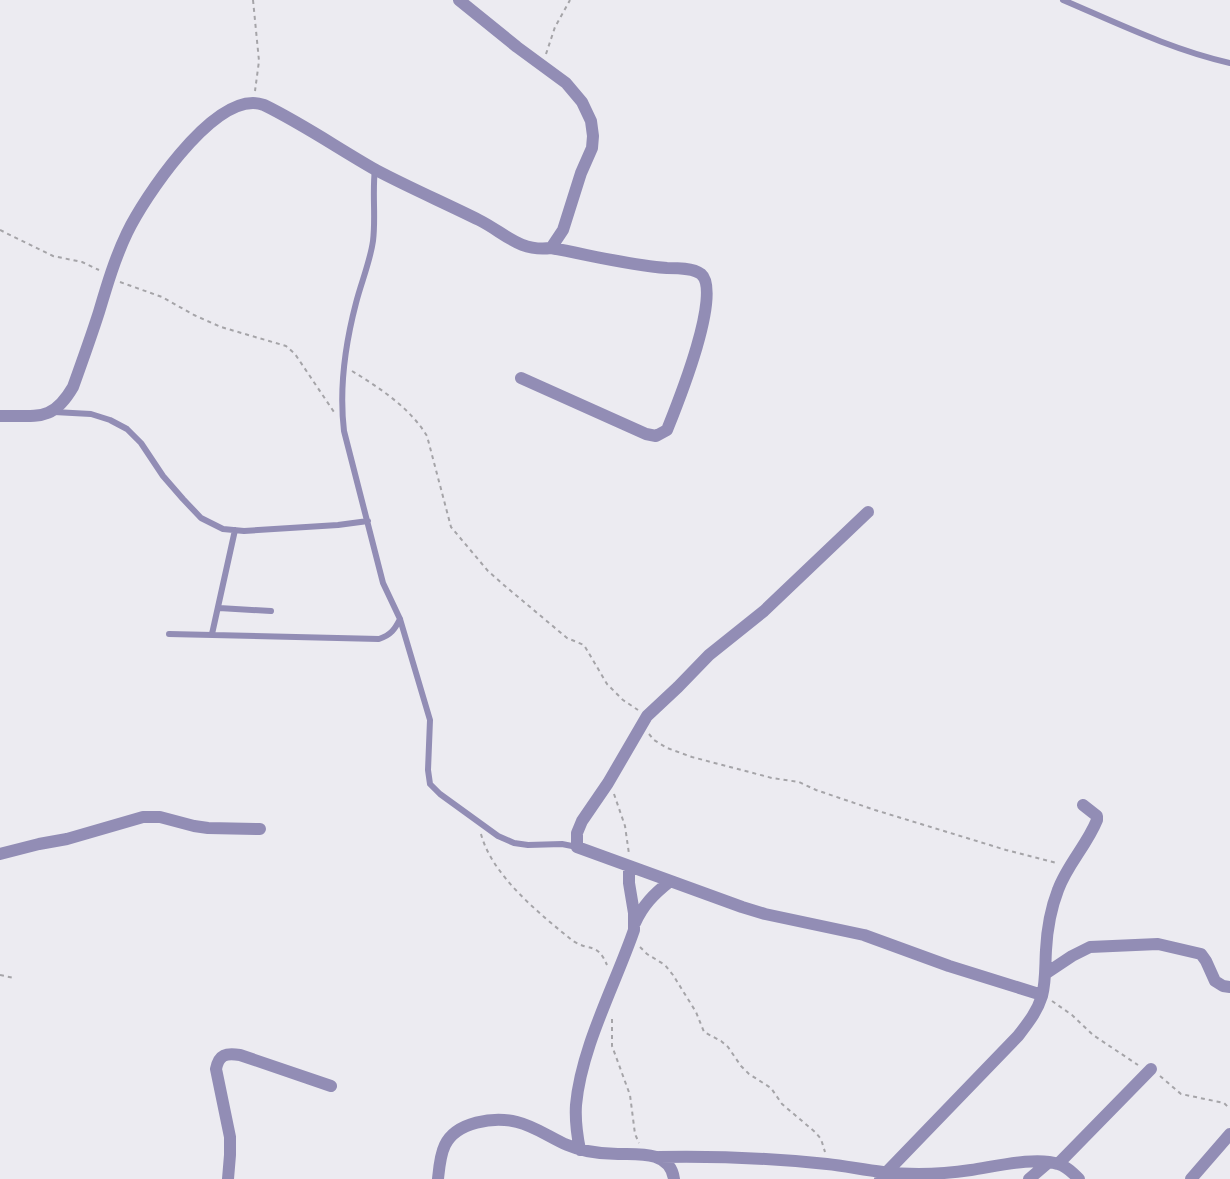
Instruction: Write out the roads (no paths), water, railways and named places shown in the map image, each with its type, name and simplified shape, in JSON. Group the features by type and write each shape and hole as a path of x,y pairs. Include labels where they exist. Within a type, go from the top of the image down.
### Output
{"street":[{"path":"459,0 482,20 566,83 582,102 591,121 592,148 581,173 563,230 551,248"},
{"path":"0,416 36,416 52,412 64,403 73,387 109,277 127,233 150,193 181,153 210,123 228,111 253,103 264,105 274,110 375,169 416,191 487,224 526,248 551,248 630,264 682,268 700,274 706,282 707,296 704,320 697,349 667,430 656,436 632,429 595,410 521,378"},
{"path":"868,512 764,612 709,655 647,716 608,782 582,821 577,832 577,847 669,882 765,914 864,935 949,966 1042,995"},
{"path":"882,1176 1030,1022 1042,995 1046,949 1057,891 1069,866 1097,820 1097,816 1083,805"},
{"path":"0,854 67,839 143,817 160,817 208,828 260,828"},
{"path":"629,867 629,888 634,927"},
{"path":"580,1150 576,1129 576,1104 587,1055 595,1030 644,904 669,882"},
{"path":"1045,974 1072,956 1090,948 1158,944 1200,954 1206,961 1215,981 1223,986 1230,987"},
{"path":"228,1179 230,1137 216,1070 218,1061 223,1056 240,1054 331,1086"},
{"path":"1030,1179 1053,1163 1150,1069"},
{"path":"438,1179 445,1145 454,1133 472,1124 498,1120 517,1122 580,1150 600,1153 644,1154 659,1158 709,1156 826,1164 882,1176 950,1172 1011,1164 1053,1163 1071,1171 1079,1179"},
{"path":"1191,1179 1230,1134"},
{"path":"659,1158 668,1165 674,1179"}],"lane":[{"path":"1063,0 1157,40 1230,63"},
{"path":"375,169 373,243 356,305 345,367 342,407 343,421 383,584 400,619 430,720 428,770 430,784 440,794 498,836 514,843 528,845 562,844 577,847"},
{"path":"52,412 91,414 110,420 127,429 141,443 163,476 202,518 223,529 306,527 368,521"},
{"path":"212,634 235,530"},
{"path":"219,608 272,611"},
{"path":"169,634 379,639 386,637 394,631 400,619"}]}
